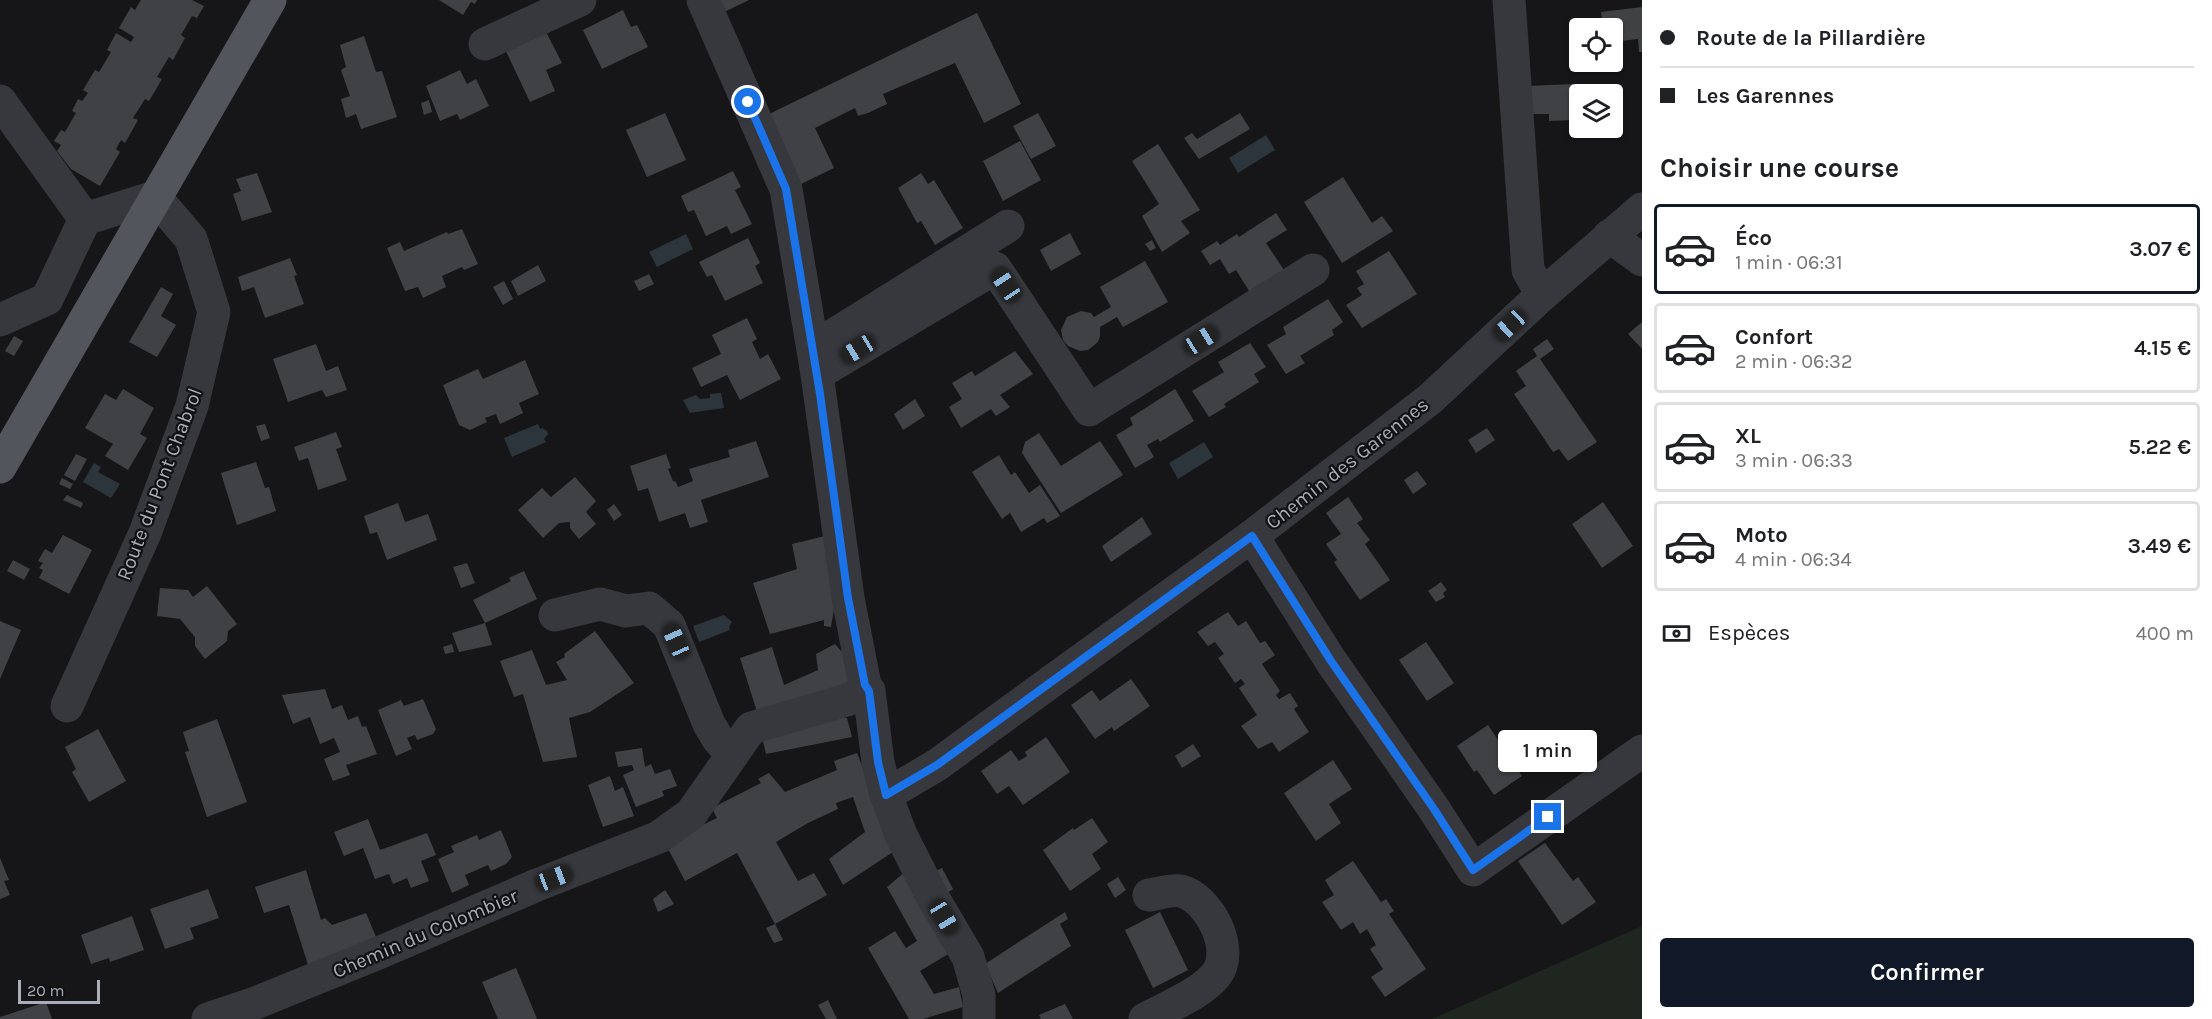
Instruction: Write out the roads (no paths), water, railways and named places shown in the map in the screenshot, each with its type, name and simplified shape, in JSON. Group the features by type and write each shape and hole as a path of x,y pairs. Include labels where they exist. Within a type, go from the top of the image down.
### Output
{"main road":[{"path":"0,467 270,0"}],"street":[{"path":"485,44 580,0"},
{"path":"703,0 786,189 815,361 848,598 865,685 869,691 878,762 886,795 901,836 932,897 968,957 979,995 979,1019"},
{"path":"1509,0 1528,270 1542,295"},
{"path":"0,102 85,219"},
{"path":"0,320 47,299 85,219 155,197"},
{"name":"Route du Pont Chabrol","path":"67,706 145,533 181,438 192,406 214,312 191,239 155,197"},
{"name":"Chemin des Garennes","path":"886,795 937,765 1252,536 1431,399 1542,295 1642,209"},
{"path":"815,361 1008,226"},
{"path":"1610,236 1642,260"},
{"path":"815,361 994,268 1089,410 1312,270"},
{"path":"1252,536 1331,661 1434,809 1473,870 1642,751"},
{"path":"555,615 600,604 626,611 649,608 669,625 709,724 732,755"},
{"name":"Chemin du Colombier","path":"208,1019 253,1004 659,837 691,814 751,728 850,699 869,691"},
{"path":"1146,1019 1201,989 1218,973 1223,956 1221,937 1210,915 1193,897 1179,891 1149,895"}]}
